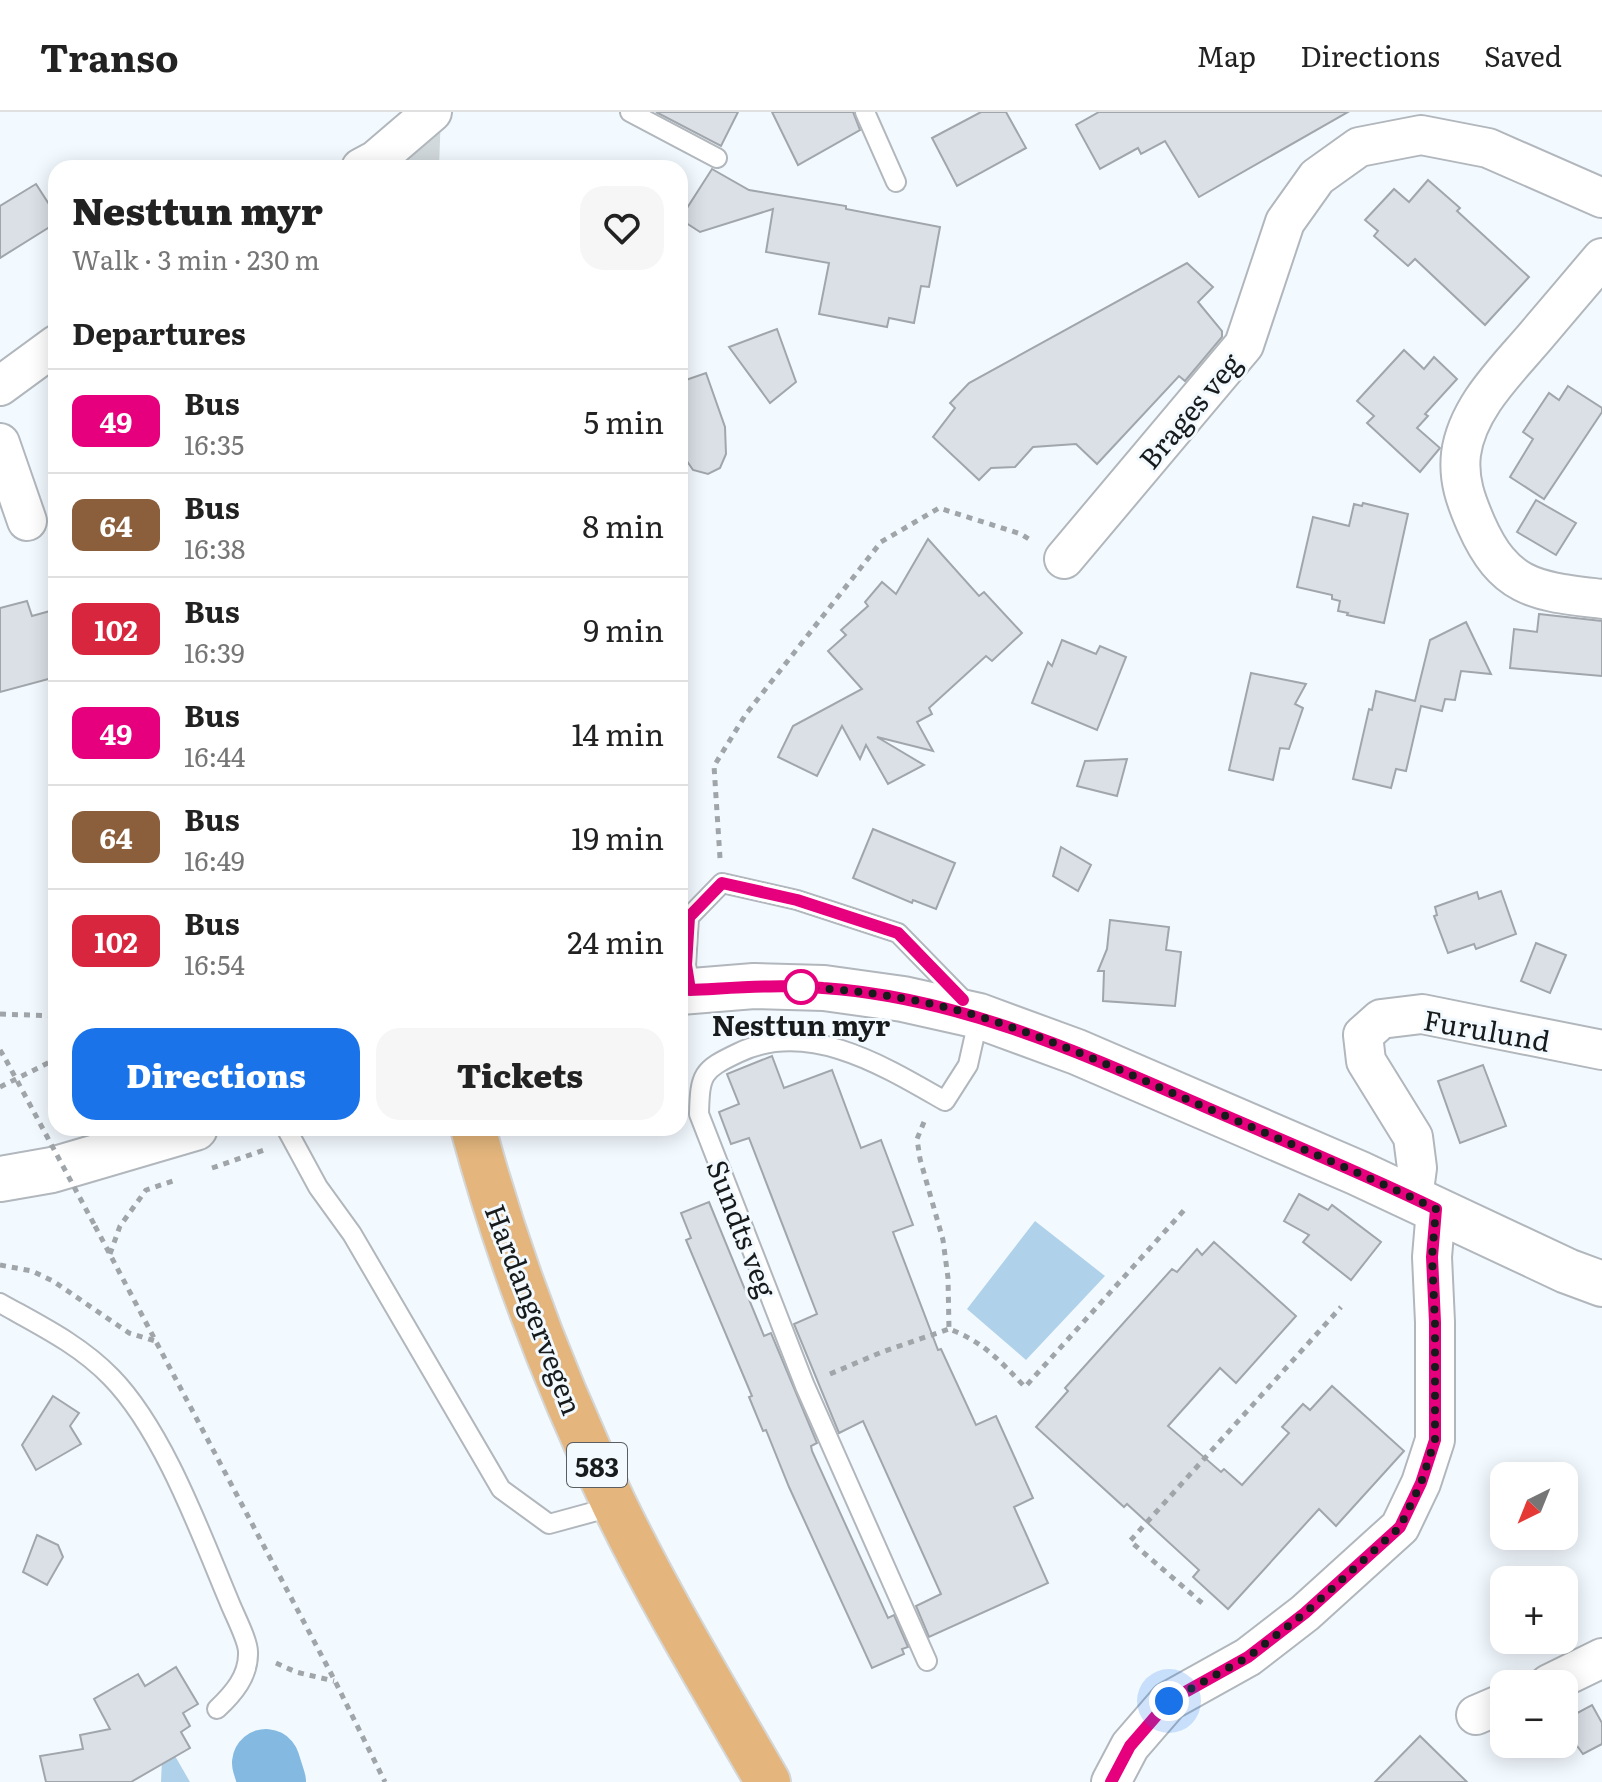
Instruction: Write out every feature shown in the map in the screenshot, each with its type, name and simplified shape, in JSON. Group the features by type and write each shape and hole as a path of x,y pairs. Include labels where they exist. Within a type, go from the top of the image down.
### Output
{"main road":[{"name":"Hardangervegen","path":"475,1136 496,1212 552,1367 615,1506 768,1782"}],"street":[{"path":"376,160 432,112"},
{"name":"Brages veg","path":"1064,559 1244,345 1285,222 1317,177 1359,147 1421,135 1488,148 1602,198"},
{"path":"1602,258 1491,389 1471,422 1461,454 1462,493 1488,551 1517,580 1543,591 1602,599"},
{"path":"0,386 48,351"},
{"path":"0,443 27,521"},
{"path":"688,991 754,986 824,988 903,999 979,1016 1077,1052 1602,1284"},
{"name":"Furulund","path":"1425,1204 1413,1137 1366,1061 1363,1035 1381,1019 1422,1014 1602,1050"},
{"path":"0,1179 52,1170 146,1136"},
{"path":"1111,1782 1130,1746 1169,1701 1248,1657 1305,1613 1400,1527 1421,1483 1435,1440 1435,1322 1432,1257 1425,1204"},
{"path":"1578,1670 1602,1658"}],"lane":[{"path":"630,112 717,158"},
{"path":"865,112 896,182"},
{"path":"688,911 722,883 797,900 898,933 979,1016 968,1065 945,1101 937,1097"},
{"name":"Sundts veg","path":"927,1661 805,1386 699,1114 700,1083 712,1065 754,1045 811,1041 864,1058 937,1097"},
{"path":"290,1136 318,1187 352,1234 501,1489 549,1524 615,1506"},
{"path":"0,1303 79,1348 113,1378 155,1436 249,1650 245,1672 235,1692 217,1709"}],"path":[{"path":"722,883 714,766 746,714 881,542 939,508 1021,534 1064,559"},
{"path":"0,1014 48,1016"},
{"path":"0,1050 335,1681 385,1782"},
{"path":"0,1087 48,1063"},
{"path":"937,1097 917,1139 943,1240 948,1278 949,1329"},
{"path":"203,1171 270,1148"},
{"path":"110,1255 120,1226 146,1190 189,1175"},
{"path":"805,1386 882,1352 949,1329 970,1337 989,1350 1025,1387 1186,1208"},
{"path":"0,1265 32,1271 53,1281 129,1333 156,1341"},
{"path":"1202,1603 1130,1541 1341,1307"},
{"path":"249,1650 296,1672 335,1681"}],"shaded area":[{"path":"1035,1221 1105,1276 1026,1360 967,1309"},
{"path":"163,1735 190,1782 161,1782"}],"building":[{"path":"656,112 738,112 721,146"},
{"path":"772,112 853,112 860,130 798,165"},
{"path":"981,112 1006,112 1026,148 957,186 932,138"},
{"path":"1099,112 1348,112 1199,197 1165,141 1141,154 1138,148 1100,169 1076,125"},
{"path":"712,169 749,190 846,206 846,209 940,227 929,287 921,286 914,323 889,318 887,327 819,314 829,263 766,252 773,209 700,232 688,224 688,206"},
{"path":"1428,180 1529,277 1485,325 1415,259 1408,266 1374,236 1378,231 1365,220 1394,189 1409,202"},
{"path":"36,184 48,203 48,228 0,258 0,206"},
{"path":"1187,263 1213,287 1198,302 1222,331 1222,337 1185,381 1179,376 1097,464 1076,444 1033,447 1015,467 991,468 979,480 933,437 955,408 950,403 969,383"},
{"path":"777,329 796,382 770,403 729,347"},
{"path":"1404,350 1424,369 1434,357 1457,379 1425,414 1428,416 1417,428 1440,448 1420,472 1367,423 1374,416 1357,401"},
{"path":"706,373 725,427 726,454 720,468 708,474 693,470 688,463 688,379"},
{"path":"1568,386 1602,408 1602,412 1544,499 1510,477 1533,439 1523,432 1549,393 1559,400"},
{"path":"1536,500 1576,523 1556,555 1517,532"},
{"path":"1363,503 1408,514 1384,623 1347,615 1338,611 1340,601 1332,599 1332,595 1297,587 1313,517 1349,526 1354,504 1362,506"},
{"path":"928,539 979,596 984,592 1022,633 992,661 986,656 929,708 932,714 917,722 933,751 877,737 924,765 888,784 866,745 860,759 842,726 817,776 778,757 793,726 862,689 828,651 846,635 841,630 868,606 865,602 882,582 896,594"},
{"path":"27,601 32,616 48,612 48,679 0,692 0,608"},
{"path":"1539,614 1602,621 1602,676 1510,668 1514,629 1537,632"},
{"path":"1466,622 1491,674 1461,671 1455,700 1445,699 1442,711 1421,706 1406,771 1396,769 1391,788 1353,779 1376,691 1415,701 1430,640"},
{"path":"1062,640 1096,654 1100,646 1126,657 1097,730 1032,703 1048,662 1052,666"},
{"path":"1251,673 1306,684 1295,704 1303,708 1289,749 1280,748 1273,780 1229,770"},
{"path":"1127,759 1117,796 1077,786 1085,761"},
{"path":"873,829 955,863 936,909 913,900 912,903 853,878"},
{"path":"1061,847 1091,865 1078,891 1053,876"},
{"path":"1501,891 1516,934 1476,949 1474,944 1448,953 1434,916 1437,915 1435,907 1477,892 1479,899"},
{"path":"1110,920 1169,927 1166,950 1181,952 1175,1006 1103,1001 1104,971 1098,971 1107,949"},
{"path":"1536,943 1566,955 1550,993 1521,981"},
{"path":"772,1056 784,1088 832,1070 861,1148 881,1140 913,1225 893,1232 938,1350 941,1349 976,1425 996,1416 1033,1498 1014,1507 1048,1583 929,1637 916,1606 941,1594 863,1421 839,1433 794,1324 817,1314 749,1138 731,1144 719,1112 739,1104 727,1074"},
{"path":"1483,1065 1506,1126 1460,1143 1438,1081"},
{"path":"1299,1194 1328,1210 1332,1205 1381,1242 1351,1280 1303,1242 1309,1235 1284,1221"},
{"path":"709,1202 764,1336 771,1333 817,1443 811,1446 812,1451 888,1618 894,1615 908,1647 902,1649 904,1654 872,1668 766,1430 763,1431 749,1397 752,1396 686,1240 691,1238 681,1213"},
{"path":"1214,1242 1296,1316 1236,1383 1220,1368 1168,1426 1221,1472 1224,1469 1242,1485 1289,1433 1282,1427 1303,1404 1310,1410 1332,1386 1404,1451 1336,1526 1319,1509 1228,1609 1193,1577 1199,1570 1036,1427 1068,1391 1065,1388 1172,1269 1177,1272 1197,1249 1202,1255"},
{"path":"53,1396 79,1413 70,1426 81,1444 36,1470 22,1445"},
{"path":"37,1535 58,1545 63,1557 47,1585 23,1572"},
{"path":"176,1667 198,1704 183,1713 190,1726 181,1732 190,1748 131,1782 46,1782 40,1756 83,1749 80,1735 110,1729 94,1699 138,1674 145,1686"},
{"path":"1592,1705 1602,1723 1602,1744 1583,1754 1578,1747 1578,1712"},
{"path":"1420,1736 1467,1782 1375,1782"}],"waterway":[{"path":"266,1763 272,1782"}],"tunnel":[{"path":"417,160 419,112"}],"bus line":[{"name":"49","path":"688,933 689,917 722,883 797,900 898,933 963,1000"},
{"name":"49","path":"688,978 690,990 754,986 824,988 903,999 979,1016 1077,1052 1436,1209 1432,1257 1435,1440 1421,1483 1400,1527 1305,1613 1248,1657 1169,1701 1130,1746 1111,1782"}],"place":[{"name":"Nesttun myr","path":"801,987"}],"route":[{"path":"801,987 903,999 979,1016 1077,1052 1436,1209 1432,1257 1435,1440 1421,1483 1400,1527 1305,1613 1248,1657 1169,1701"}]}
